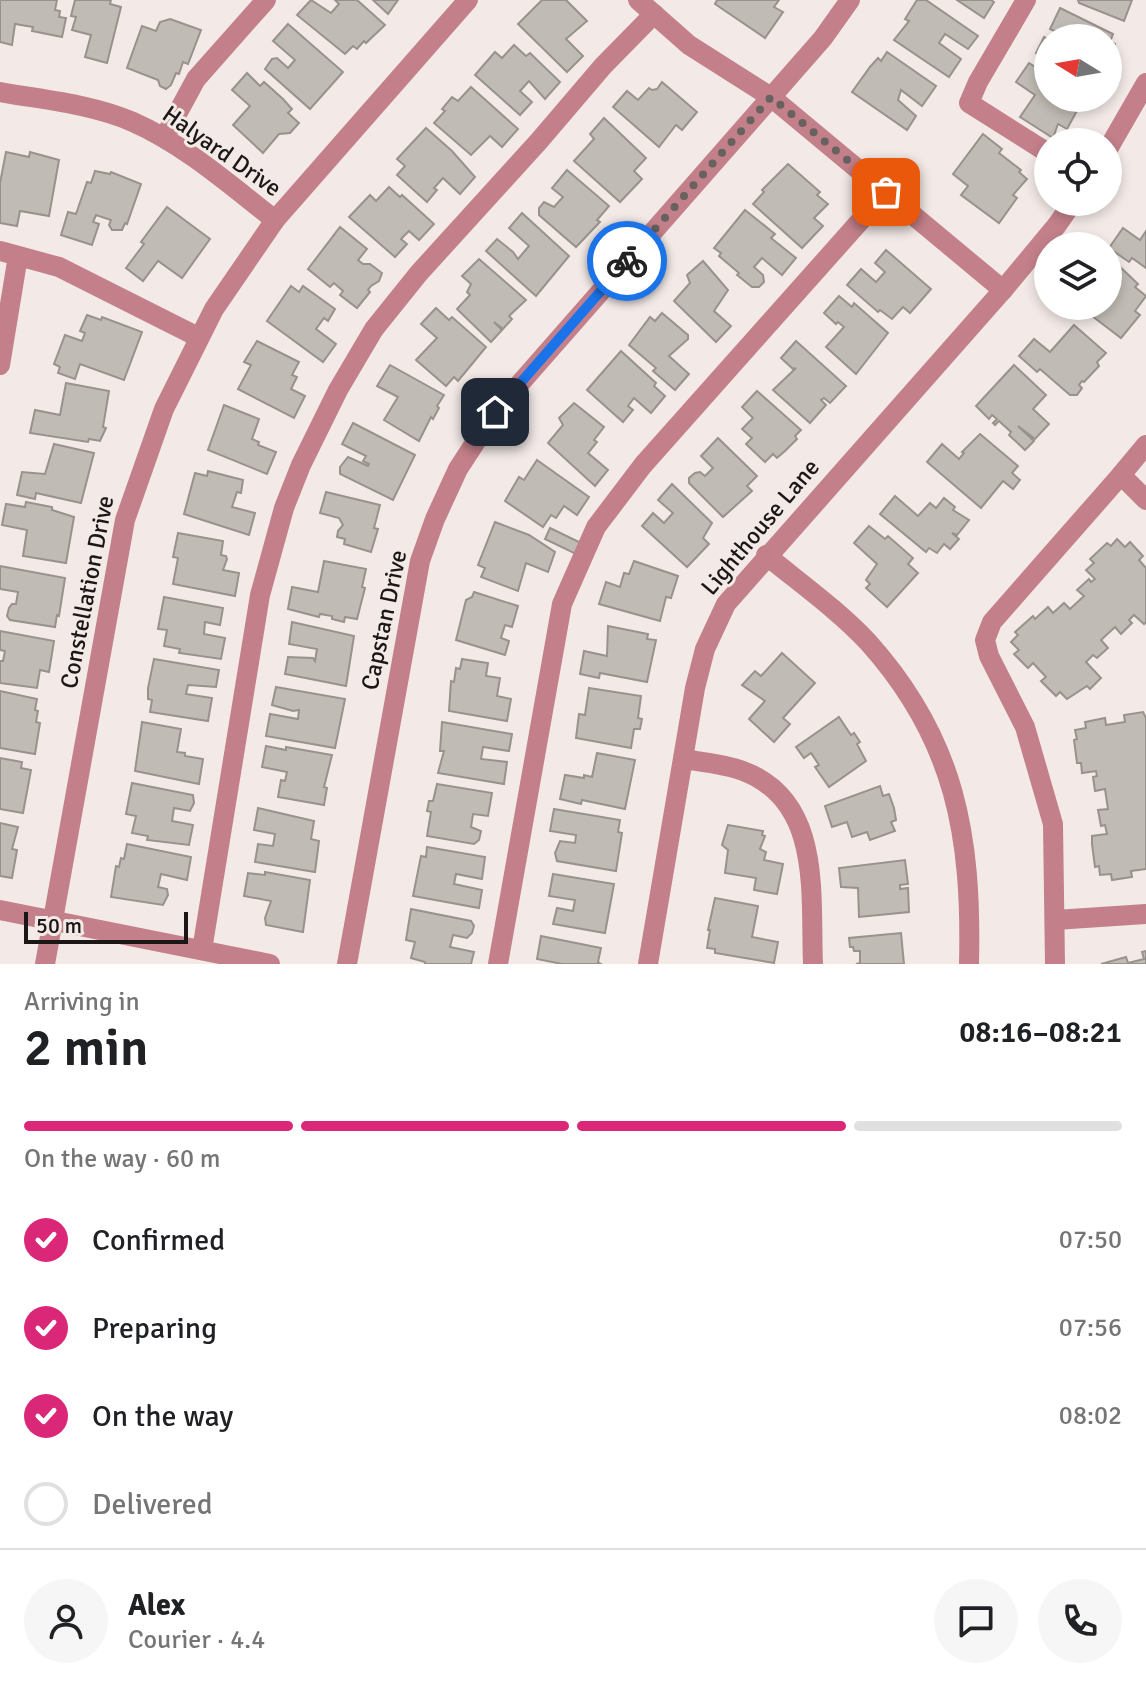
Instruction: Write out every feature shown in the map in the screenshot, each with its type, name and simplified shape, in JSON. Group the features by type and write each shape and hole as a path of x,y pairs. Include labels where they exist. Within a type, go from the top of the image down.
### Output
{"street":[{"path":"164,138 196,79 266,0"},
{"name":"Constellation Drive","path":"45,964 125,520 164,409 198,337 237,271 275,220 468,0"},
{"path":"1026,0 969,103 1034,144"},
{"name":"Capstan Drive","path":"347,964 420,561 458,469 495,412 823,38 845,2"},
{"path":"202,950 260,595 284,508 301,465 338,390 374,329 419,273 603,66 646,7 712,62 771,97 1003,290"},
{"path":"1120,128 1146,83"},
{"name":"Halyard Drive","path":"0,92 90,109 130,121 164,138 275,220"},
{"path":"498,964 562,604 596,527 643,465 886,192"},
{"name":"Lighthouse Lane","path":"648,964 695,688 713,629 726,604 766,555 1003,290 1063,216"},
{"path":"0,365 9,254 59,267 198,337"},
{"path":"1055,964 1053,824 1025,727 989,656 985,640 992,622 1146,445"},
{"path":"1121,475 1146,500"},
{"path":"766,555 867,642 903,685 939,749 961,820 968,878 969,964"},
{"path":"683,759 742,770 779,792 794,811 808,856 813,899 813,964"},
{"path":"0,910 270,964"},
{"path":"1055,920 1146,914"}],"building":[{"path":"0,0 57,0 55,10 60,11 59,17 66,18 62,37 15,24 12,45 0,42"},
{"path":"75,0 111,0 110,4 121,7 107,63 85,57 91,35 72,30 76,17 71,16"},
{"path":"311,0 331,13 339,4 335,0 357,0 385,25 366,43 364,41 357,49 353,46 345,54 297,15"},
{"path":"373,0 398,0 388,14"},
{"path":"542,0 566,0 587,21 566,39 583,56 567,72 518,24"},
{"path":"717,0 779,0 774,7 783,12 765,38 715,4"},
{"path":"917,0 926,0 978,36 968,49 945,34 939,43 961,59 949,77 894,40 909,21 905,19"},
{"path":"957,0 991,0 994,2 984,18"},
{"path":"1078,0 1132,0 1124,21"},
{"path":"1060,8 1093,24 1052,24"},
{"path":"170,19 201,30 188,64 183,62 179,74 176,73 166,89 160,86 158,80 127,68 142,26 156,31 160,22"},
{"path":"288,24 343,72 310,109 265,69 272,59 277,58 288,68 295,60 273,41"},
{"path":"514,45 526,56 530,53 560,82 545,99 529,81 520,91 532,102 520,115 475,75 495,52 502,58"},
{"path":"887,52 936,86 922,106 901,90 898,100 916,116 907,130 852,92 870,67 878,58 881,61"},
{"path":"1029,63 1034,66 1034,94 1016,82"},
{"path":"247,73 260,86 264,82 283,99 292,109 288,113 299,123 290,133 279,134 263,153 233,125 250,106 232,90"},
{"path":"662,82 697,112 682,130 676,125 659,147 613,107 627,91 638,100 649,88 657,89"},
{"path":"471,87 518,129 502,147 490,136 471,155 434,123 452,97 458,101"},
{"path":"1034,96 1034,112 1076,112 1068,128 1058,124 1057,128 1037,128 1020,117"},
{"path":"604,118 646,158 634,171 642,179 620,202 574,161 594,139 590,134"},
{"path":"426,128 475,177 460,194 443,178 427,202 397,175 405,166 397,159"},
{"path":"983,134 1002,149 999,153 1021,170 1019,172 1027,179 1013,195 1017,198 999,223 961,195 968,186 953,174"},
{"path":"6,152 29,157 30,152 59,160 49,216 20,211 17,226 0,223 0,183"},
{"path":"788,164 820,192 817,195 828,204 814,218 823,226 802,248 753,204 764,192 762,190"},
{"path":"567,170 609,206 597,220 600,222 576,247 539,215 539,208 544,202 554,207 563,197 552,188"},
{"path":"95,171 111,172 141,184 122,230 112,230 109,225 111,220 96,215 93,222 99,224 92,245 61,235 68,212 76,214 87,182 91,183"},
{"path":"389,187 434,224 419,240 409,231 401,239 407,244 395,257 349,217 370,195 376,201"},
{"path":"167,207 210,239 182,278 158,261 143,281 126,268"},
{"path":"745,210 775,234 771,238 796,258 782,275 762,258 754,267 763,275 764,282 759,287 752,287 737,275 739,273 714,248"},
{"path":"522,213 569,256 536,296 486,251 497,239 518,259 529,246 509,228"},
{"path":"340,227 367,249 358,260 382,273 357,308 340,295 343,291 334,283 330,287 308,269"},
{"path":"1123,228 1140,240 1146,231 1146,268 1132,258 1129,262 1122,257 1120,232"},
{"path":"886,250 931,289 910,313 903,307 892,319 880,310 878,312 847,285 861,269 876,282 885,272 875,263"},
{"path":"479,259 526,300 509,316 512,319 503,329 494,322 502,330 491,342 457,309 470,295 467,292 471,284 462,276"},
{"path":"703,261 728,290 714,311 731,326 716,342 674,301 690,283 687,275"},
{"path":"1122,269 1146,296 1135,311 1140,315 1121,338 1097,320 1122,320"},
{"path":"291,286 299,292 303,286 335,309 328,321 324,318 316,329 336,344 323,362 267,321"},
{"path":"839,296 852,307 854,303 888,333 856,374 826,347 844,327 824,313"},
{"path":"436,308 449,320 452,317 486,347 458,381 454,377 446,386 416,360 437,338 421,324"},
{"path":"662,313 688,335 688,339 669,356 689,374 675,390 653,371 656,368 629,345 650,317 655,321"},
{"path":"87,315 101,320 102,317 142,332 124,380 80,364 75,379 58,373 60,367 54,364 65,335 82,341 85,333 80,331"},
{"path":"1074,325 1106,353 1097,362 1099,366 1079,385 1082,388 1077,395 1070,395 1040,369 1037,372 1019,356 1034,339 1050,352"},
{"path":"257,341 299,362 292,375 297,377 291,389 305,396 294,418 238,389 251,365 244,362"},
{"path":"796,341 846,386 830,403 824,398 821,400 826,405 810,423 773,390 796,368 793,369 781,358"},
{"path":"621,351 656,383 654,386 665,396 651,413 634,398 628,406 633,410 623,422 587,390"},
{"path":"390,365 444,395 419,441 384,420 398,397 377,386"},
{"path":"1014,365 1046,395 1033,409 1049,424 1035,439 1018,426 1034,441 1025,450 999,421 995,425 993,423 997,419 992,415 989,419 976,406"},
{"path":"66,383 109,391 103,427 106,428 100,441 30,433 35,410 60,415"},
{"path":"757,391 801,430 785,451 777,458 773,454 765,462 746,444 752,438 742,429 753,418 742,407"},
{"path":"574,403 604,427 588,453 608,470 595,486 548,443 563,425 559,418"},
{"path":"224,405 259,419 252,439 259,442 258,445 276,452 267,474 208,450"},
{"path":"353,423 415,455 393,500 340,474 340,467 348,457 369,464 363,461 366,456 342,444"},
{"path":"980,434 1018,466 1012,473 1020,480 1013,489 1003,481 981,508 927,462 942,444 959,459"},
{"path":"718,438 757,476 747,486 752,491 723,517 689,483 689,478 695,473 705,476 713,468 701,456"},
{"path":"54,444 94,453 81,503 36,493 35,499 17,495 22,472 45,474"},
{"path":"537,460 589,497 577,515 564,506 556,518 551,515 543,527 505,501 519,477 524,480"},
{"path":"208,471 243,480 241,493 237,492 232,507 255,513 249,535 184,514 195,473 207,476"},
{"path":"672,484 712,523 703,538 709,544 687,567 642,526 653,513 664,523 673,513 658,500"},
{"path":"326,492 380,505 374,528 378,529 371,552 344,544 345,539 337,537 343,525 339,518 320,513"},
{"path":"895,496 918,516 930,503 936,508 944,498 955,507 953,510 969,520 957,535 952,533 959,539 950,549 944,544 937,553 929,548 926,552 880,514"},
{"path":"26,502 52,507 52,510 74,517 66,563 23,556 27,530 2,525 6,504 25,507"},
{"path":"495,522 529,535 555,552 548,572 526,563 518,591 481,577 485,568 478,565"},
{"path":"869,526 885,539 888,536 913,558 908,564 918,573 887,607 866,588 870,584 866,580 877,564 854,543"},
{"path":"550,528 581,543 576,554 545,539"},
{"path":"178,533 223,541 221,555 227,559 223,570 239,573 235,596 173,584 178,558 173,557"},
{"path":"1117,539 1125,547 1130,542 1143,556 1139,560 1146,568 1146,622 1144,624 1134,615 1129,620 1132,623 1121,634 1115,627 1101,640 1108,648 1097,658 1093,655 1086,662 1101,678 1090,689 1087,686 1067,699 1060,692 1056,696 1041,681 1046,677 1033,663 1028,668 1014,654 1019,650 1011,642 1018,635 1015,632 1033,616 1035,619 1048,607 1053,613 1064,603 1070,609 1084,596 1077,590 1089,579 1091,582 1095,579 1086,570 1094,563 1090,559 1107,543 1111,546"},
{"path":"324,561 366,569 357,619 345,617 344,622 332,619 332,616 320,614 319,617 288,609 292,587 318,592"},
{"path":"634,561 678,576 671,598 666,597 660,621 599,604 606,582 620,587 624,573 629,574"},
{"path":"0,566 65,578 55,627 10,620 7,616 9,608 16,604 18,592 0,589"},
{"path":"474,592 518,606 512,627 505,625 501,638 509,641 505,655 456,640 466,600"},
{"path":"164,597 223,608 220,625 205,622 204,634 225,638 221,659 179,653 180,649 164,646 167,630 158,629"},
{"path":"292,622 354,636 346,686 285,674 288,657 313,658 315,661 317,649 289,644"},
{"path":"608,626 648,634 647,639 656,640 647,682 600,673 599,678 580,674 584,651 607,656"},
{"path":"0,631 54,641 49,672 40,670 37,688 0,683 0,661 3,661 5,651 0,650"},
{"path":"782,653 815,683 783,718 790,724 774,742 749,719 765,701 742,685 755,671 761,676"},
{"path":"154,659 219,670 216,687 188,685 186,694 212,698 208,721 150,712 152,700 148,699 148,688"},
{"path":"462,659 488,663 486,676 500,678 497,696 511,699 507,721 449,711 451,681 454,682 456,668 460,669"},
{"path":"276,687 345,699 335,748 266,736 270,714 298,719 299,710 272,705"},
{"path":"589,688 641,696 638,718 642,719 640,729 634,729 631,748 576,738 579,714 585,715"},
{"path":"0,691 37,699 36,722 40,723 35,754 0,748"},
{"path":"1143,712 1146,718 1146,869 1131,871 1132,877 1112,880 1111,874 1100,875 1099,866 1095,867 1092,844 1092,836 1107,834 1105,825 1101,826 1098,810 1108,809 1105,789 1095,791 1093,777 1097,776 1096,771 1082,773 1081,763 1077,763 1075,730 1086,728 1085,722 1105,718 1106,725 1125,722 1124,715"},
{"path":"839,717 860,742 857,744 866,761 829,787 815,767 819,765 811,753 804,758 796,747"},
{"path":"142,722 181,729 177,752 203,759 199,784 135,771"},
{"path":"442,722 512,734 509,751 483,747 481,759 507,762 504,784 438,773 444,751 440,751"},
{"path":"266,746 332,755 324,787 327,788 324,805 278,797 281,780 285,781 287,772 262,767"},
{"path":"597,753 635,760 625,809 560,799 565,775 592,777"},
{"path":"0,758 22,762 21,768 31,770 23,813 0,809"},
{"path":"132,783 193,795 194,803 190,811 174,808 172,821 193,825 189,845 147,840 148,836 132,833 136,816 126,814"},
{"path":"437,784 492,793 488,816 473,814 471,827 481,831 479,840 474,844 427,836 431,812 427,811"},
{"path":"880,786 883,796 889,794 894,808 896,820 891,822 895,831 870,840 867,832 852,837 847,822 832,827 825,806"},
{"path":"258,808 314,821 311,839 319,841 315,872 255,862 258,844 273,846 275,834 254,830"},
{"path":"554,809 620,820 618,832 622,833 616,871 557,861 555,853 560,841 575,843 576,835 550,831"},
{"path":"0,823 18,827 12,849 17,850 12,878 0,876"},
{"path":"728,825 763,831 762,835 765,836 760,849 766,852 764,860 783,864 777,894 754,890 756,878 725,873 728,850 722,845"},
{"path":"127,844 191,857 187,880 161,874 158,887 167,889 168,895 163,905 111,897 116,866 119,867 121,858 124,859"},
{"path":"427,847 485,857 482,879 456,874 454,884 482,890 479,908 413,896 421,856 426,857"},
{"path":"905,860 908,884 900,885 900,889 908,888 909,912 859,917 858,888 841,887 839,868"},
{"path":"265,872 310,880 303,932 266,925 265,918 271,901 244,896 248,873 265,875"},
{"path":"553,874 614,884 605,933 553,924 557,908 573,911 575,900 549,896"},
{"path":"715,898 758,906 752,937 778,942 774,963 715,953 715,949 707,948"},
{"path":"411,909 471,921 474,926 472,933 467,938 453,935 450,947 474,952 471,964 425,964 411,958 415,942 406,940"},
{"path":"901,933 904,964 856,964 860,963 860,951 850,947 849,938"},
{"path":"541,936 601,948 598,962 601,964 562,964 537,959"},
{"path":"1146,951 1146,964 1101,964 1126,957 1128,963 1144,959 1142,952"}],"way so far":[{"path":"627,261 771,97 886,192"}],"route":[{"path":"495,412 627,261"}]}
